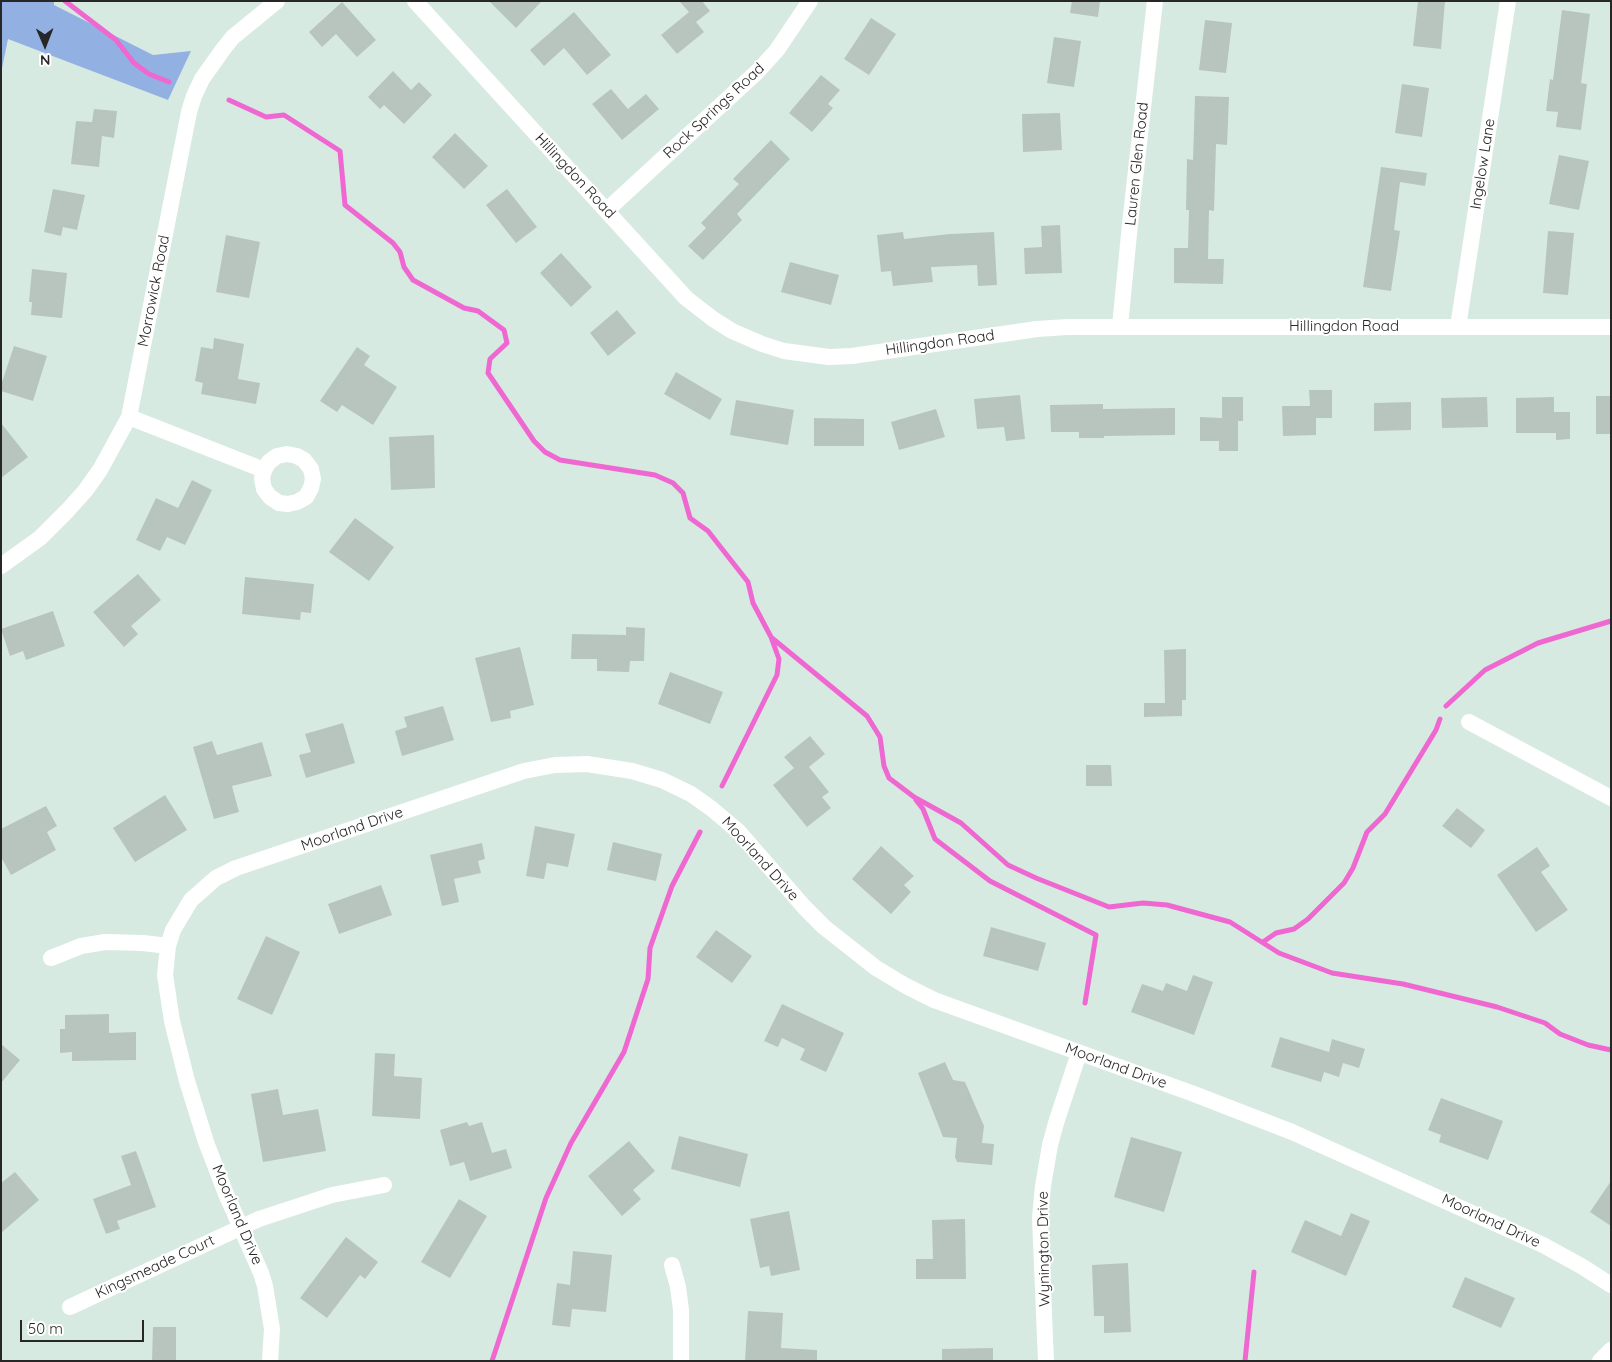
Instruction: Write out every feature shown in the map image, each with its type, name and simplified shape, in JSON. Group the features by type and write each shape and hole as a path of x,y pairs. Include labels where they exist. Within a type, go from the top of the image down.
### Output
{"street":[{"name":"Morrowick Road","path":"1,566 40,538 85,491 100,470 129,417 189,112 194,96 205,73 233,37 277,1"},
{"name":"Hillingdon Road","path":"414,1 686,298 732,331 784,351 814,356 852,356 1037,329 1120,326 1611,327"},
{"name":"Rock Springs Road","path":"607,210 758,71 777,50 810,1"},
{"name":"Lauren Glen Road","path":"1120,326 1155,1"},
{"name":"Ingelow Lane","path":"1458,326 1508,1"},
{"path":"129,417 264,470"},
{"path":"1469,722 1611,798"},
{"name":"Moorland Drive","path":"270,1361 272,1329 265,1286 206,1142 187,1081 172,1021 165,975 168,946 173,930 191,900 207,885 236,868 524,771 555,765 587,764 632,771 662,780 691,794 712,808 738,831 804,908 824,927 847,947 906,986 953,1008 1212,1101 1292,1132 1543,1244 1611,1285"},
{"path":"51,958 81,946 105,942 142,942 168,946"},
{"name":"Wynington Drive","path":"1046,1361 1040,1218 1043,1186 1050,1145 1079,1053"},
{"name":"Kingsmeade Court","path":"70,1306 259,1218 332,1195 384,1185"},
{"path":"672,1265 678,1287 681,1310 681,1361"},
{"path":"1600,1361 1611,1350"}],"shaded area":[{"path":"1,1 54,1 54,5 153,55 191,51 168,100 8,39 1,73"}],"building":[{"path":"489,1 542,1 516,28"},
{"path":"679,1 702,1 710,11 696,22 704,32 677,54 661,35 689,12"},
{"path":"1072,1 1100,1 1098,17 1070,13"},
{"path":"1418,1 1445,1 1441,49 1413,46"},
{"path":"342,2 376,40 357,57 336,34 322,47 309,32"},
{"path":"1562,10 1590,14 1581,83 1587,84 1581,130 1556,127 1558,112 1546,111 1550,79 1553,80"},
{"path":"574,12 611,55 587,75 564,48 544,66 530,50"},
{"path":"871,18 896,34 869,75 844,59"},
{"path":"1205,20 1232,23 1226,73 1199,70"},
{"path":"1054,37 1081,41 1074,87 1047,83"},
{"path":"393,71 411,90 419,82 432,95 404,124 384,105 380,109 368,97"},
{"path":"821,75 840,90 828,104 833,108 812,132 789,113"},
{"path":"1402,84 1429,88 1422,137 1395,133"},
{"path":"611,89 628,109 646,94 659,109 622,140 592,104"},
{"path":"1195,96 1229,97 1227,145 1216,144 1214,211 1209,210 1208,259 1224,259 1223,284 1174,283 1174,248 1188,248 1189,210 1186,210 1187,159 1193,160"},
{"path":"94,109 117,111 114,138 102,136 99,167 71,164 76,121 92,122"},
{"path":"1060,113 1062,150 1023,152 1022,114"},
{"path":"455,133 488,166 464,189 432,157"},
{"path":"771,140 790,159 737,214 742,220 703,260 688,246 706,228 701,223 739,184 733,179"},
{"path":"1559,155 1589,161 1579,210 1549,204"},
{"path":"1381,167 1427,173 1425,186 1400,182 1394,230 1400,231 1391,291 1363,287"},
{"path":"53,189 85,195 77,230 63,227 61,236 44,232"},
{"path":"507,189 537,227 516,243 486,205"},
{"path":"1060,225 1062,273 1025,274 1024,248 1042,247 1041,226"},
{"path":"1548,231 1574,233 1568,295 1543,293"},
{"path":"903,232 904,239 994,232 997,285 978,286 977,265 931,267 933,282 893,286 891,271 881,272 877,235"},
{"path":"226,235 260,242 249,298 216,292"},
{"path":"561,253 592,287 571,307 540,273"},
{"path":"790,262 839,275 831,305 781,292"},
{"path":"32,269 67,273 62,318 31,315 32,302 29,302"},
{"path":"617,310 636,333 608,356 590,333"},
{"path":"214,338 244,344 238,379 260,383 256,404 201,394 203,383 195,381 201,347 213,349"},
{"path":"14,346 47,356 33,401 1,391 1,385"},
{"path":"357,347 370,356 364,365 397,387 373,425 342,405 337,412 320,401"},
{"path":"676,372 722,399 710,420 664,394"},
{"path":"1309,390 1332,390 1332,418 1316,418 1316,435 1283,436 1282,406 1310,406"},
{"path":"1020,395 1025,439 1006,441 1004,427 977,429 974,399"},
{"path":"1596,396 1611,396 1611,434 1596,434"},
{"path":"1222,397 1243,397 1243,421 1238,421 1238,451 1219,451 1219,441 1200,441 1200,417 1222,418"},
{"path":"1487,397 1488,427 1442,428 1441,398"},
{"path":"1554,397 1554,412 1570,412 1570,439 1556,440 1556,433 1516,433 1516,398"},
{"path":"736,400 794,410 788,445 730,435"},
{"path":"1411,402 1411,430 1374,431 1374,403"},
{"path":"1103,404 1103,409 1175,408 1175,435 1079,438 1079,432 1051,432 1050,405"},
{"path":"936,409 945,437 899,450 891,422"},
{"path":"814,418 864,419 864,446 814,446"},
{"path":"1,423 28,457 1,478"},
{"path":"434,435 435,488 391,490 389,437"},
{"path":"192,480 212,490 185,545 167,537 160,551 136,540 156,498 178,508"},
{"path":"355,518 394,547 369,581 329,552"},
{"path":"138,574 161,600 131,626 138,634 124,647 93,612"},
{"path":"245,577 314,584 311,613 301,612 300,620 242,614"},
{"path":"53,611 65,646 26,660 23,651 10,656 1,629"},
{"path":"626,627 645,628 644,661 630,661 629,672 597,671 597,659 571,659 572,634 626,635"},
{"path":"520,647 534,705 510,711 511,718 491,722 475,658"},
{"path":"1186,649 1186,700 1182,700 1182,716 1144,717 1144,703 1165,703 1164,650"},
{"path":"670,672 723,692 710,724 658,704"},
{"path":"443,706 454,740 402,756 395,731 407,727 404,717"},
{"path":"343,723 355,763 306,778 299,755 311,752 305,734"},
{"path":"810,736 825,754 809,767 829,792 822,797 831,808 807,827 773,785 794,768 784,757"},
{"path":"212,741 217,755 262,742 272,776 232,786 239,812 214,819 193,747"},
{"path":"1086,765 1111,765 1112,786 1086,786"},
{"path":"165,795 187,830 135,862 113,828"},
{"path":"46,806 57,826 47,832 56,850 11,875 1,857 1,829"},
{"path":"1457,808 1485,830 1471,848 1442,826"},
{"path":"535,826 575,834 568,867 547,863 544,879 526,876"},
{"path":"613,842 662,854 656,881 607,870"},
{"path":"482,843 485,859 478,861 481,873 454,879 459,902 442,906 430,855"},
{"path":"881,846 914,876 904,885 911,892 891,914 852,879"},
{"path":"1537,847 1550,866 1541,872 1568,910 1536,932 1497,875"},
{"path":"381,885 392,915 339,934 328,904"},
{"path":"991,927 1046,943 1038,971 983,956"},
{"path":"716,930 752,956 732,983 696,957"},
{"path":"266,936 300,952 272,1015 237,999"},
{"path":"1193,975 1213,982 1194,1035 1131,1012 1142,984 1163,991 1166,983 1187,991"},
{"path":"782,1004 844,1033 826,1072 800,1060 805,1049 782,1038 778,1047 764,1041"},
{"path":"109,1014 109,1033 136,1032 136,1060 72,1061 72,1052 60,1053 60,1029 65,1029 65,1015"},
{"path":"1280,1037 1329,1052 1332,1039 1365,1049 1359,1068 1343,1063 1339,1077 1324,1072 1321,1082 1271,1067"},
{"path":"1,1044 20,1060 1,1083"},
{"path":"375,1053 395,1054 394,1076 422,1078 420,1119 372,1116"},
{"path":"945,1062 953,1080 965,1082 984,1126 982,1143 994,1144 992,1165 957,1162 955,1157 957,1138 943,1137 918,1073"},
{"path":"278,1089 283,1115 318,1109 326,1151 263,1162 251,1094"},
{"path":"1441,1098 1503,1121 1488,1160 1439,1142 1441,1135 1428,1130"},
{"path":"467,1122 469,1126 482,1122 492,1153 506,1149 512,1168 470,1181 464,1162 450,1166 440,1130"},
{"path":"679,1136 748,1154 740,1187 671,1169"},
{"path":"1131,1137 1182,1152 1164,1212 1114,1197"},
{"path":"629,1141 655,1171 633,1190 641,1199 622,1216 588,1176"},
{"path":"136,1151 156,1207 117,1221 120,1229 106,1234 93,1199 131,1185 121,1156"},
{"path":"15,1172 39,1200 1,1233 1,1183"},
{"path":"1611,1181 1611,1226 1590,1212"},
{"path":"459,1199 487,1216 450,1278 421,1262"},
{"path":"789,1211 800,1270 771,1276 769,1266 760,1268 750,1219"},
{"path":"1351,1213 1370,1221 1346,1276 1291,1252 1305,1220 1341,1236"},
{"path":"965,1219 966,1279 916,1279 916,1259 933,1259 932,1220"},
{"path":"346,1237 378,1262 365,1279 360,1275 327,1318 300,1298"},
{"path":"573,1251 612,1255 606,1312 572,1309 570,1327 552,1325 557,1283 570,1285"},
{"path":"1128,1263 1131,1332 1104,1333 1104,1316 1094,1316 1092,1265"},
{"path":"1465,1277 1515,1298 1501,1328 1452,1307"},
{"path":"748,1311 783,1313 781,1348 817,1350 817,1361 745,1361"},
{"path":"153,1327 176,1327 176,1361 152,1361"},
{"path":"993,1348 993,1361 942,1361 942,1349"}],"waterway":[{"path":"65,1 116,40 134,63 149,74 169,82"},
{"path":"229,100 266,117 284,115 340,151 345,205 393,243 400,252 404,267 413,280 464,308 478,311 504,330 507,343 490,359 488,373 534,441 545,452 560,460 655,475 673,483 683,493 690,518 708,531 748,582 753,603 771,637 779,659 777,675 722,786"},
{"path":"1446,706 1485,670 1538,643 1611,621"},
{"path":"772,638 867,716 880,737 884,766 889,778 914,797 961,823 1008,865 1109,907 1143,903 1167,905 1230,922 1279,953 1332,973 1403,984 1497,1007 1545,1023 1560,1034 1588,1045 1611,1050"},
{"path":"1263,942 1276,933 1294,929 1308,919 1344,883 1353,868 1367,832 1385,814 1436,730 1440,719"},
{"path":"916,800 923,809 935,839 990,881 1096,935 1085,1003"},
{"path":"492,1361 546,1198 571,1143 624,1052 648,979 650,948 672,886 700,832"},
{"path":"1245,1361 1254,1272"}]}
